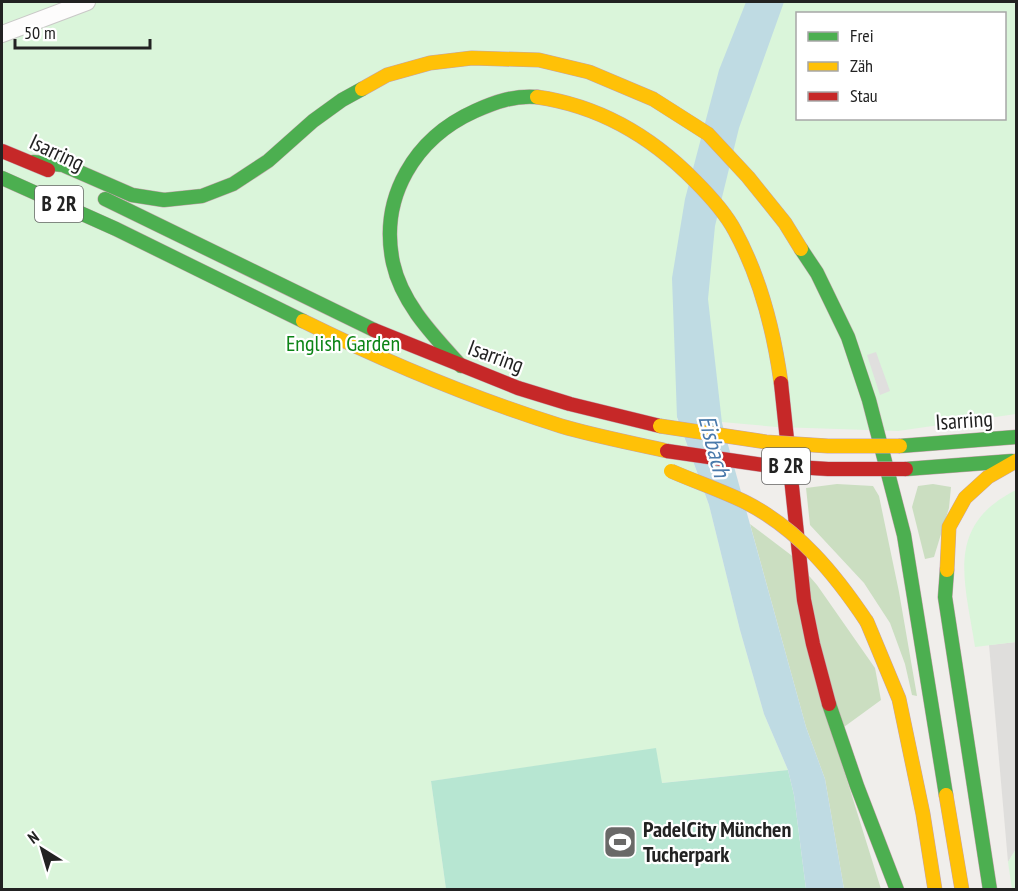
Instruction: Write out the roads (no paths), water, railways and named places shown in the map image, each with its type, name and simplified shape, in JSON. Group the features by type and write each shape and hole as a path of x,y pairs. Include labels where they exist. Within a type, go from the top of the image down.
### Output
{"highway":[{"path":"33,162 63,165 132,195 164,200 202,196 233,184 268,161 313,121 342,100 387,75 430,63 472,58 539,60 589,72 653,99 708,134 748,177 785,223 817,273 848,337 869,400 904,535 962,890"},
{"path":"461,366 409,303 393,265 388,228 395,191 413,159 438,132 465,113 502,100 536,97 594,108 640,134 665,152 691,176 731,225 750,263 765,304 780,367 805,607 836,729 897,890"},
{"name":"Isarring","path":"2,151 33,162 359,324 461,366 570,404 660,426 766,442 828,446 900,446 1017,437"},
{"name":"Isarring","path":"2,178 116,230 349,344 456,389 561,426 667,451 764,465 828,469 906,469 1017,461"},
{"path":"628,443 670,471 748,504 776,520 806,544 845,587 867,622 899,699 923,814 935,890"},
{"path":"990,890 945,597 948,539 949,527 965,498 987,477 1017,461"}],"street":[{"path":"2,34 87,2"}],"water":[{"name":"Eisbach","path":"746,2 784,2 739,128 715,226 708,299 722,423 806,727 825,779 844,889 806,889 794,795 788,770 764,714 740,630 709,505 677,417 672,278 685,199 719,70"}],"place":[{"name":"PadelCity München Tucherpark","path":"620,842"}],"park label":[{"name":"English Garden","path":"343,343"}]}
